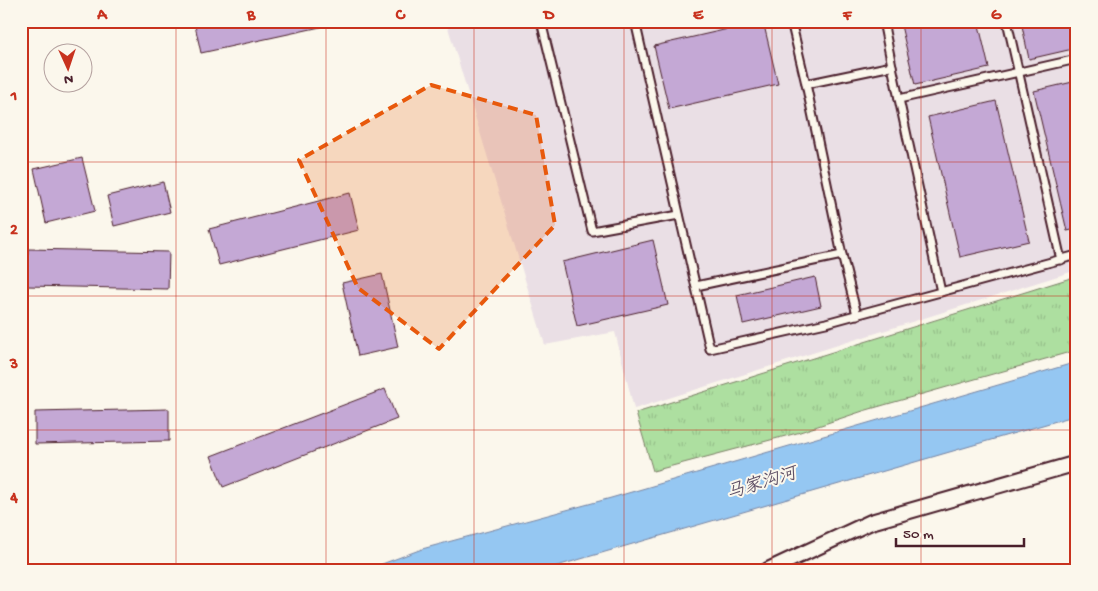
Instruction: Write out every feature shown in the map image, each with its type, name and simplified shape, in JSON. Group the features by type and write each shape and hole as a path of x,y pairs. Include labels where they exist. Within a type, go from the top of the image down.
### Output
{"street":[{"path":"768,570 872,522 1077,463"}],"lane":[{"path":"541,21 592,231 679,215"},
{"path":"635,21 710,349 857,315 1077,255"},
{"path":"791,21 857,315"},
{"path":"883,21 942,292"},
{"path":"1007,21 1060,260"},
{"path":"899,98 1077,59"},
{"path":"806,84 892,66"},
{"path":"696,286 842,255"}],"highlighted area":[{"path":"431,85 536,115 555,225 439,349 358,288 299,160"}],"shaded area":[{"path":"446,21 1077,21 1077,270 634,409 615,332 545,345"}],"green space":[{"path":"1077,276 1077,350 863,411 797,433 653,471 636,413"}],"water":[{"name":"马家沟河","path":"1077,362 1077,415 543,570 375,570 382,564 422,549 611,498"}],"building":[{"path":"194,21 324,21 325,26 201,53"},
{"path":"763,21 778,84 669,109 654,46"},
{"path":"900,21 978,21 989,68 915,85"},
{"path":"1021,21 1077,21 1077,48 1029,59"},
{"path":"1077,81 1077,229 1067,231 1034,91"},
{"path":"996,101 1029,241 960,257 928,117"},
{"path":"82,158 95,211 46,223 34,169"},
{"path":"163,182 170,212 114,226 107,196"},
{"path":"350,193 359,230 219,265 209,229"},
{"path":"653,240 668,305 577,326 562,262"},
{"path":"28,249 169,252 168,289 27,286"},
{"path":"382,274 398,347 358,356 342,283"},
{"path":"815,277 821,306 743,324 737,295"},
{"path":"385,389 397,419 223,487 211,456"},
{"path":"169,409 169,441 35,444 35,412"}]}
